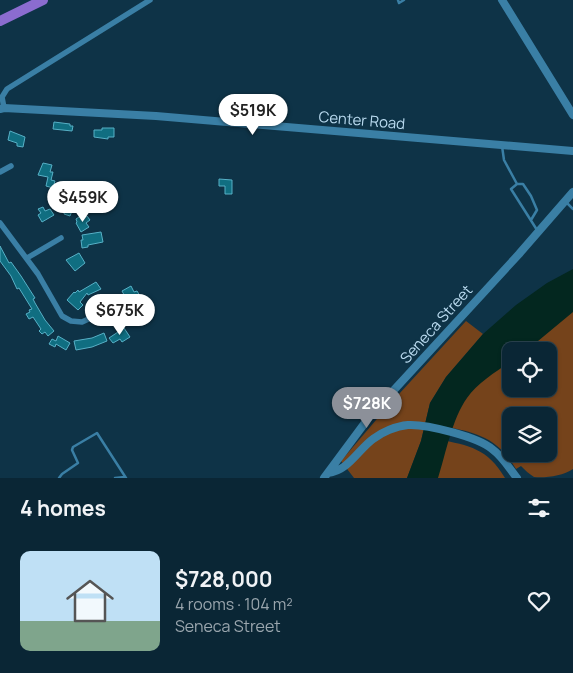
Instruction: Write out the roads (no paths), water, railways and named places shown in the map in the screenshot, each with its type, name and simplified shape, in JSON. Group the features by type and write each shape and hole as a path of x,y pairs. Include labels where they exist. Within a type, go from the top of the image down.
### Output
{"highway":[{"path":"0,21 43,0"}],"main road":[{"path":"502,0 573,115"},
{"name":"Center Road","path":"2,108 156,116 573,151"},
{"name":"Seneca Street","path":"326,475 370,416 573,192"},
{"path":"326,475 340,470 380,434 407,425 416,425 461,435 486,444 494,450 517,478"}],"street":[{"path":"2,108 3,93 7,89 150,0"},
{"path":"0,172 11,166"},
{"path":"0,223 27,258 48,291 58,312 66,319 82,322 104,312"},
{"path":"27,258 61,238"}],"lane":[{"path":"398,0 399,3 404,0"},
{"path":"502,146 504,160 516,184"},
{"path":"531,220 537,210 523,184 516,184 511,189 538,231"},
{"path":"565,201 573,209"},
{"path":"59,478 78,463 72,450 73,447 97,433 125,477 116,478"}]}
